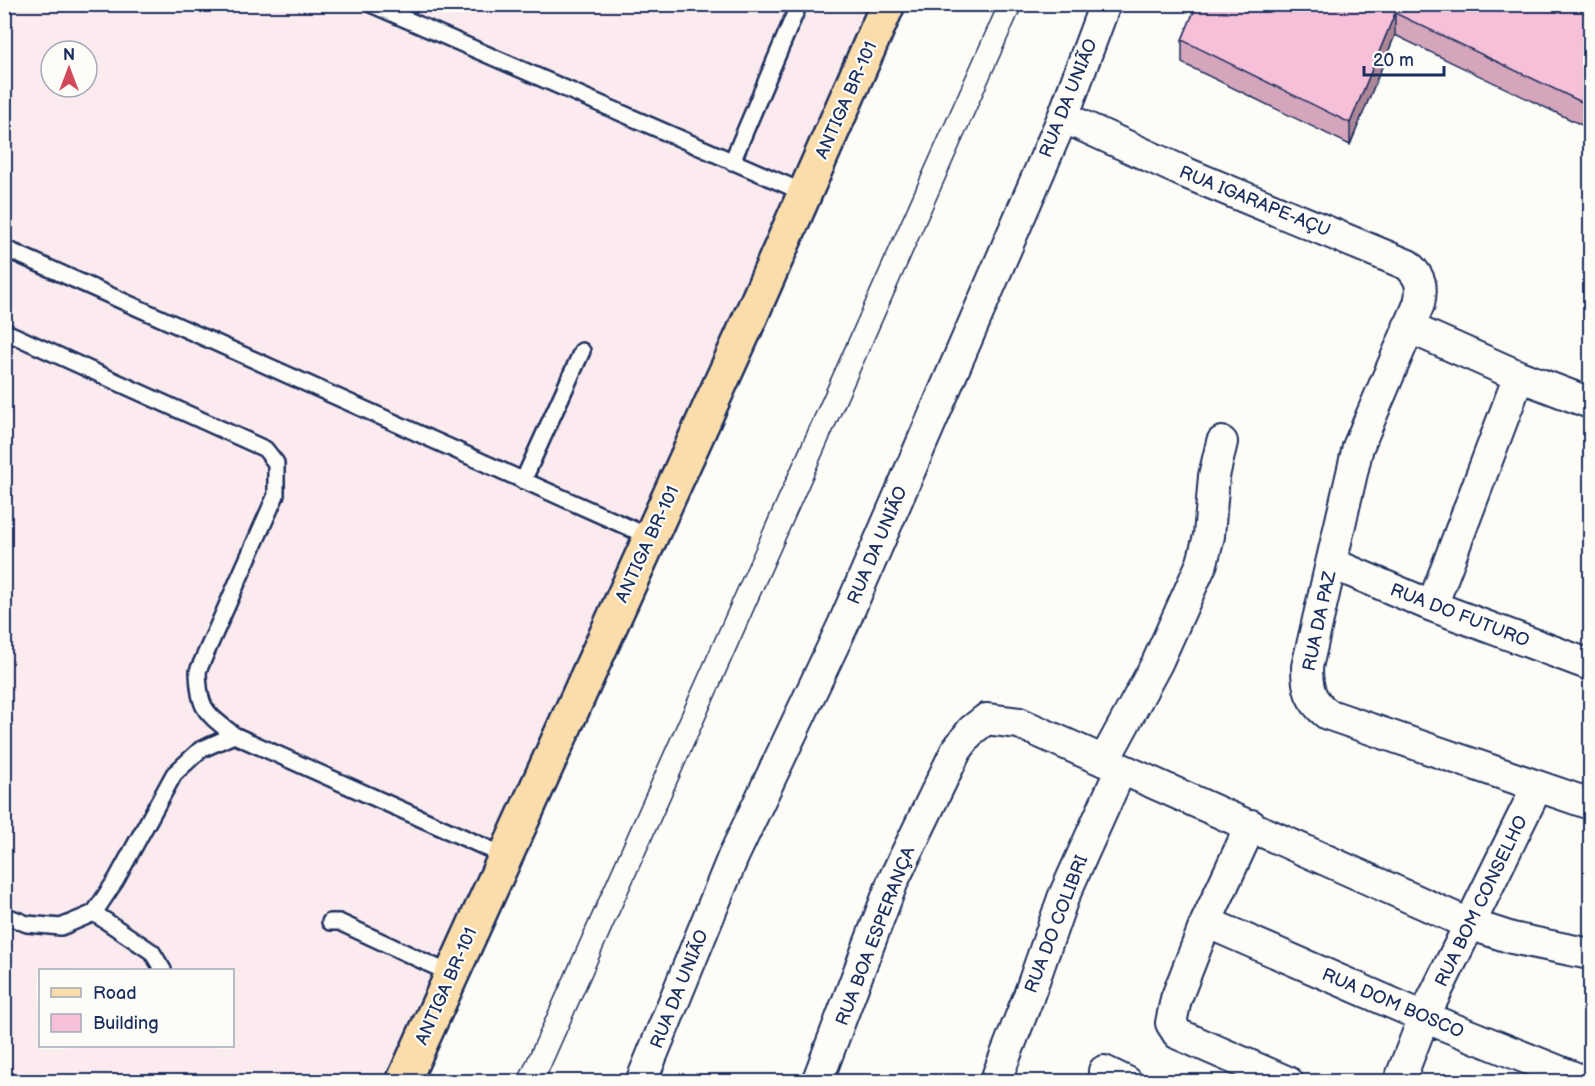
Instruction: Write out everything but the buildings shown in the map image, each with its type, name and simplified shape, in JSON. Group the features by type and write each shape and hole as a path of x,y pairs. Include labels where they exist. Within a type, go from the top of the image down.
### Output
{"main road":[{"name":"ANTIGA BR-101","path":"403,1082 651,537 888,4"}],"street":[{"name":"RUA DA UNIÃO","path":"646,1080 733,857 843,625 1063,117 1105,4"},
{"name":"RUA IGARAPE-AÇU","path":"1063,117 1186,173 1408,265 1421,282 1413,315"},
{"path":"1413,315 1519,376 1590,403"},
{"name":"RUA DA PAZ","path":"1413,315 1358,447 1307,667 1307,689 1314,703 1327,714 1590,804"},
{"path":"1432,606 1519,376"},
{"path":"1112,765 1202,563 1209,536 1214,476 1222,442"},
{"name":"RUA DO FUTURO","path":"1331,563 1432,606 1590,665"},
{"name":"RUA BOA ESPERANÇA","path":"817,1082 893,881 956,751 972,730 986,719 1019,723 1251,825"},
{"name":"RUA DO COLIBRI","path":"995,1082 1028,998 1112,765"},
{"name":"RUA BOM CONSELHO","path":"1399,1082 1424,1017 1537,787"},
{"path":"1288,1082 1178,1034 1171,1023 1171,1015 1206,922 1251,825 1469,924 1512,938 1590,954"},
{"name":"RUA DOM BOSCO","path":"1206,922 1424,1017 1581,1080"}],"lane":[{"path":"370,4 805,193"},
{"path":"732,162 799,4"},
{"path":"4,248 651,537"},
{"path":"4,331 265,449 276,463 276,495 198,671 198,696 206,712 234,735 505,856"},
{"path":"523,481 582,351"},
{"path":"4,915 27,924 61,927 94,913 116,880 174,774 200,750 234,735"},
{"path":"94,913 152,952 162,969"},
{"path":"330,922 339,922 451,974"}],"shaded area":[{"path":"5,5 877,5 408,1081 5,1082"}],"tram line":[{"path":"517,1082 998,4"},
{"path":"544,1082 1023,4"}]}
